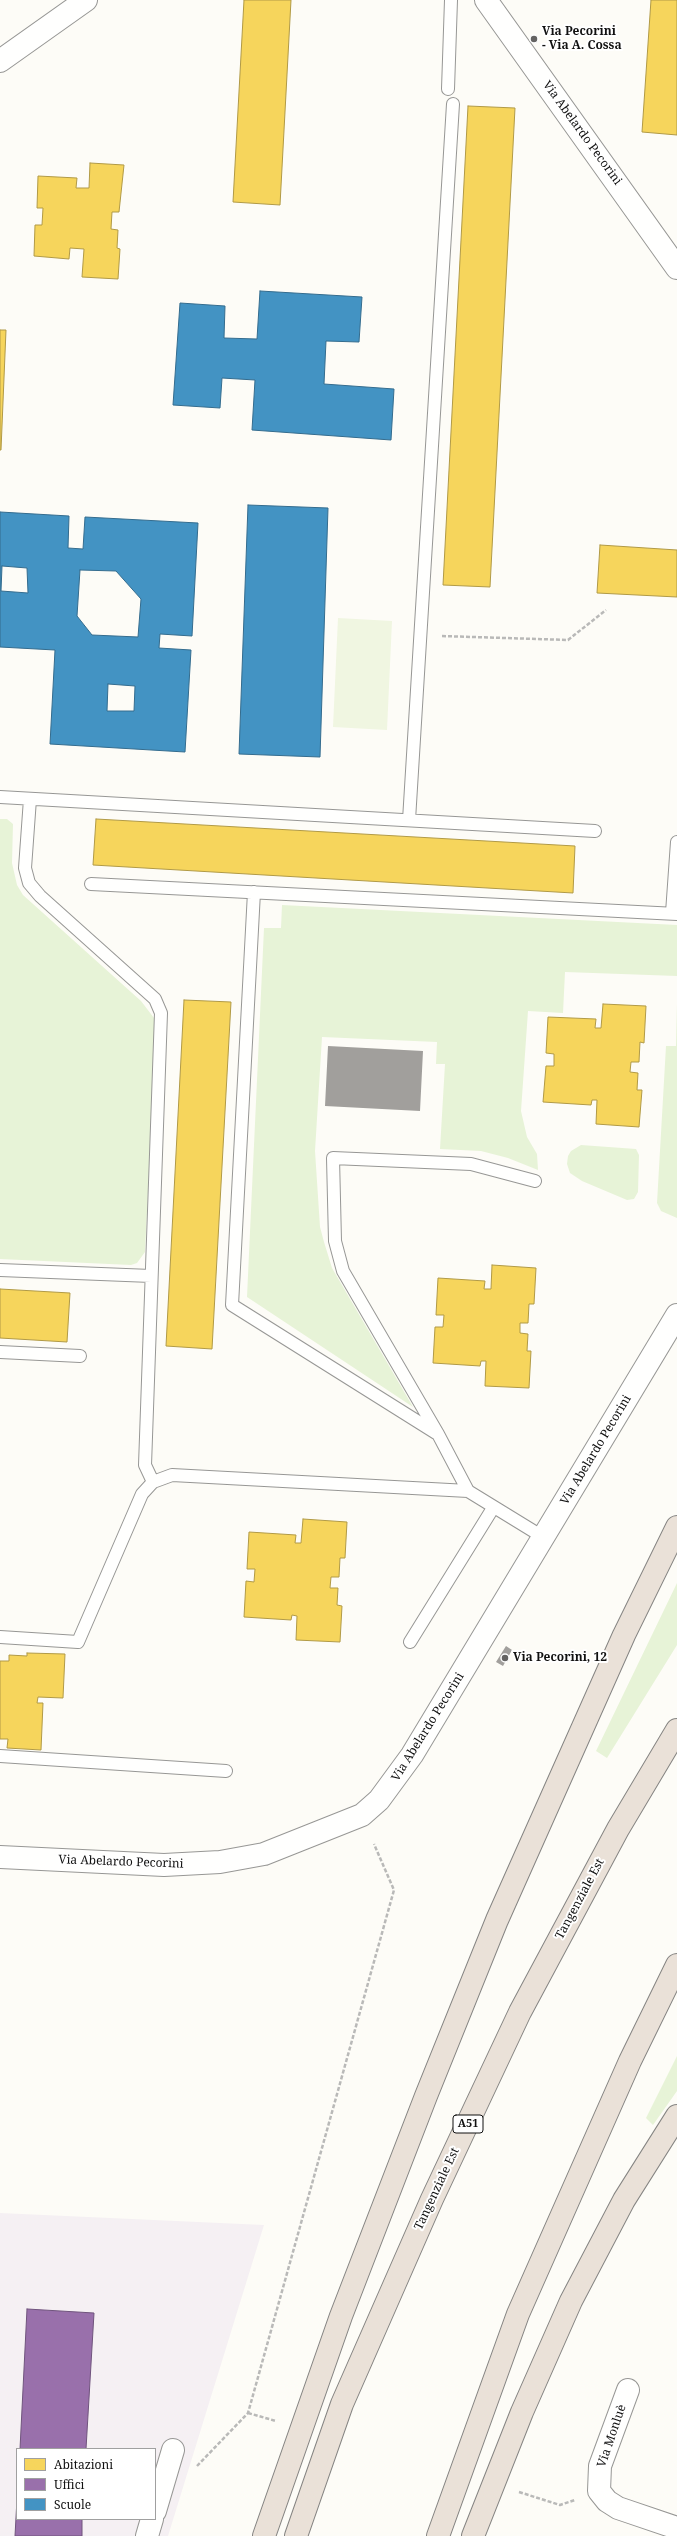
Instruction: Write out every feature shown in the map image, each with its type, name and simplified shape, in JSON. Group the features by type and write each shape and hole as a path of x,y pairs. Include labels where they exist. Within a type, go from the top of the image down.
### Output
{"highway":[{"path":"264,2536 341,2316 426,2096 497,1920 624,1635 677,1527"},
{"name":"Tangenziale Est","path":"296,2536 342,2404 432,2199 520,2012 618,1829 677,1730"},
{"path":"438,2536 518,2314 630,2061 677,1965"},
{"path":"473,2536 522,2412 571,2301 624,2200 677,2116"}],"street":[{"path":"0,61 86,0"},
{"name":"Via Abelardo Pecorini","path":"486,0 677,268"},
{"name":"Via Abelardo Pecorini","path":"0,1857 164,1865 220,1862 264,1854 362,1815 379,1800 412,1755 677,1315"},
{"name":"Via Monluè","path":"628,2390 600,2466 599,2491 607,2502 618,2508 677,2528"},
{"path":"156,2508 173,2450"},
{"path":"147,2536 152,2520"}],"lane":[{"path":"448,89 451,0"},
{"path":"409,820 453,104"},
{"path":"0,797 595,831"},
{"path":"30,799 25,868 29,883 40,896 155,999 161,1013 145,1465 153,1482"},
{"path":"91,884 675,914 677,842"},
{"path":"254,892 232,1305 438,1434"},
{"path":"535,1181 471,1164 333,1158 335,1240 344,1271 438,1434 468,1491 543,1537"},
{"path":"0,1270 151,1276"},
{"path":"0,1352 80,1356"},
{"path":"0,1637 78,1642 142,1494 153,1482 172,1475 468,1491"},
{"path":"410,1642 494,1508"},
{"path":"0,1756 226,1771"}],"path":[{"path":"420,635 568,640 606,610"},
{"path":"193,2470 248,2413 394,1890 374,1844"},
{"path":"248,2413 284,2423"},
{"path":"518,2492 560,2505"}],"shaded area":[{"path":"0,2213 264,2225 168,2536 0,2536"}],"green space":[{"path":"338,618 392,621 387,730 333,727"},
{"path":"0,819 7,819 13,824 12,863 17,885 23,895 141,1001 154,1018 156,1029 145,1252 137,1263 131,1265 0,1259"},
{"path":"282,905 677,925 677,976 565,972 563,1013 528,1011 521,1111 527,1137 537,1154 538,1170 508,1158 481,1151 440,1149 445,1064 436,1064 437,1042 322,1037 315,1151 320,1227 332,1268 413,1407 247,1297 264,928 281,928"},
{"path":"677,1003 677,1218 661,1211 657,1203 666,1046 676,1046"},
{"path":"581,1145 636,1149 639,1155 638,1192 634,1199 627,1200 582,1181 570,1173 567,1164 568,1156 571,1151"},
{"path":"677,1583 677,1645 607,1758 596,1751"},
{"path":"677,2056 677,2091 653,2125 646,2118"}],"building: Abitazioni":[{"path":"244,0 291,0 280,205 233,202"},
{"path":"651,0 677,0 677,135 642,132"},
{"path":"468,106 515,108 490,587 443,585"},
{"path":"90,163 124,165 119,212 112,212 111,229 118,230 117,248 120,249 118,279 82,277 84,249 70,248 69,259 34,256 35,225 42,225 43,208 37,208 38,176 77,178 76,188 89,188"},
{"path":"0,330 6,330 1,450 0,450"},
{"path":"600,545 677,550 677,597 597,593"},
{"path":"96,819 575,846 573,893 93,865"},
{"path":"184,1000 231,1002 212,1349 166,1346"},
{"path":"603,1004 646,1006 644,1043 640,1042 639,1062 631,1062 630,1072 638,1073 637,1090 642,1090 639,1127 596,1124 597,1100 592,1100 591,1105 543,1102 546,1066 554,1066 554,1054 546,1053 548,1017 596,1019 595,1028 601,1028"},
{"path":"492,1265 536,1268 534,1304 529,1304 528,1323 520,1323 520,1333 528,1334 527,1351 531,1351 529,1388 485,1386 486,1361 481,1361 480,1366 433,1363 435,1327 443,1327 444,1315 436,1315 438,1278 485,1281 484,1289 491,1289"},
{"path":"0,1289 70,1293 67,1342 0,1338"},
{"path":"303,1519 347,1522 345,1558 340,1558 339,1577 331,1577 330,1588 338,1588 337,1605 342,1606 340,1642 296,1640 297,1616 292,1615 291,1620 244,1617 246,1581 254,1582 255,1569 247,1569 249,1532 296,1535 295,1543 301,1543"},
{"path":"27,1653 65,1654 63,1698 38,1697 37,1703 43,1703 41,1750 7,1748 8,1739 0,1739 0,1661 9,1661 9,1655 27,1656"}],"building: Uffici":[{"path":"27,2309 94,2313 86,2448 20,2448"},
{"path":"16,2518 16,2520 82,2520 82,2536 15,2536"}],"building: Scuole":[{"path":"260,291 362,297 359,342 326,341 324,384 394,389 391,440 252,430 255,380 222,378 220,408 173,405 180,303 225,306 224,338 257,339"},
{"path":"248,505 328,508 320,757 239,754"},
{"path":"0,512 69,516 68,548 83,549 85,517 198,523 192,636 160,634 159,648 191,650 185,752 50,744 55,650 0,647","holes":["2,566 27,568 28,593 1,591","80,570 116,571 141,599 138,637 92,635 77,616","108,684 135,686 134,711 107,711"]}],"building: Altro":[{"path":"328,1046 423,1051 420,1111 325,1106"},
{"path":"506,1646 512,1650 503,1666 496,1662"}],"place":[{"name":"Via Pecorini - Via A. Cossa","path":"534,39"},
{"name":"Via Pecorini, 12","path":"505,1658"}]}
